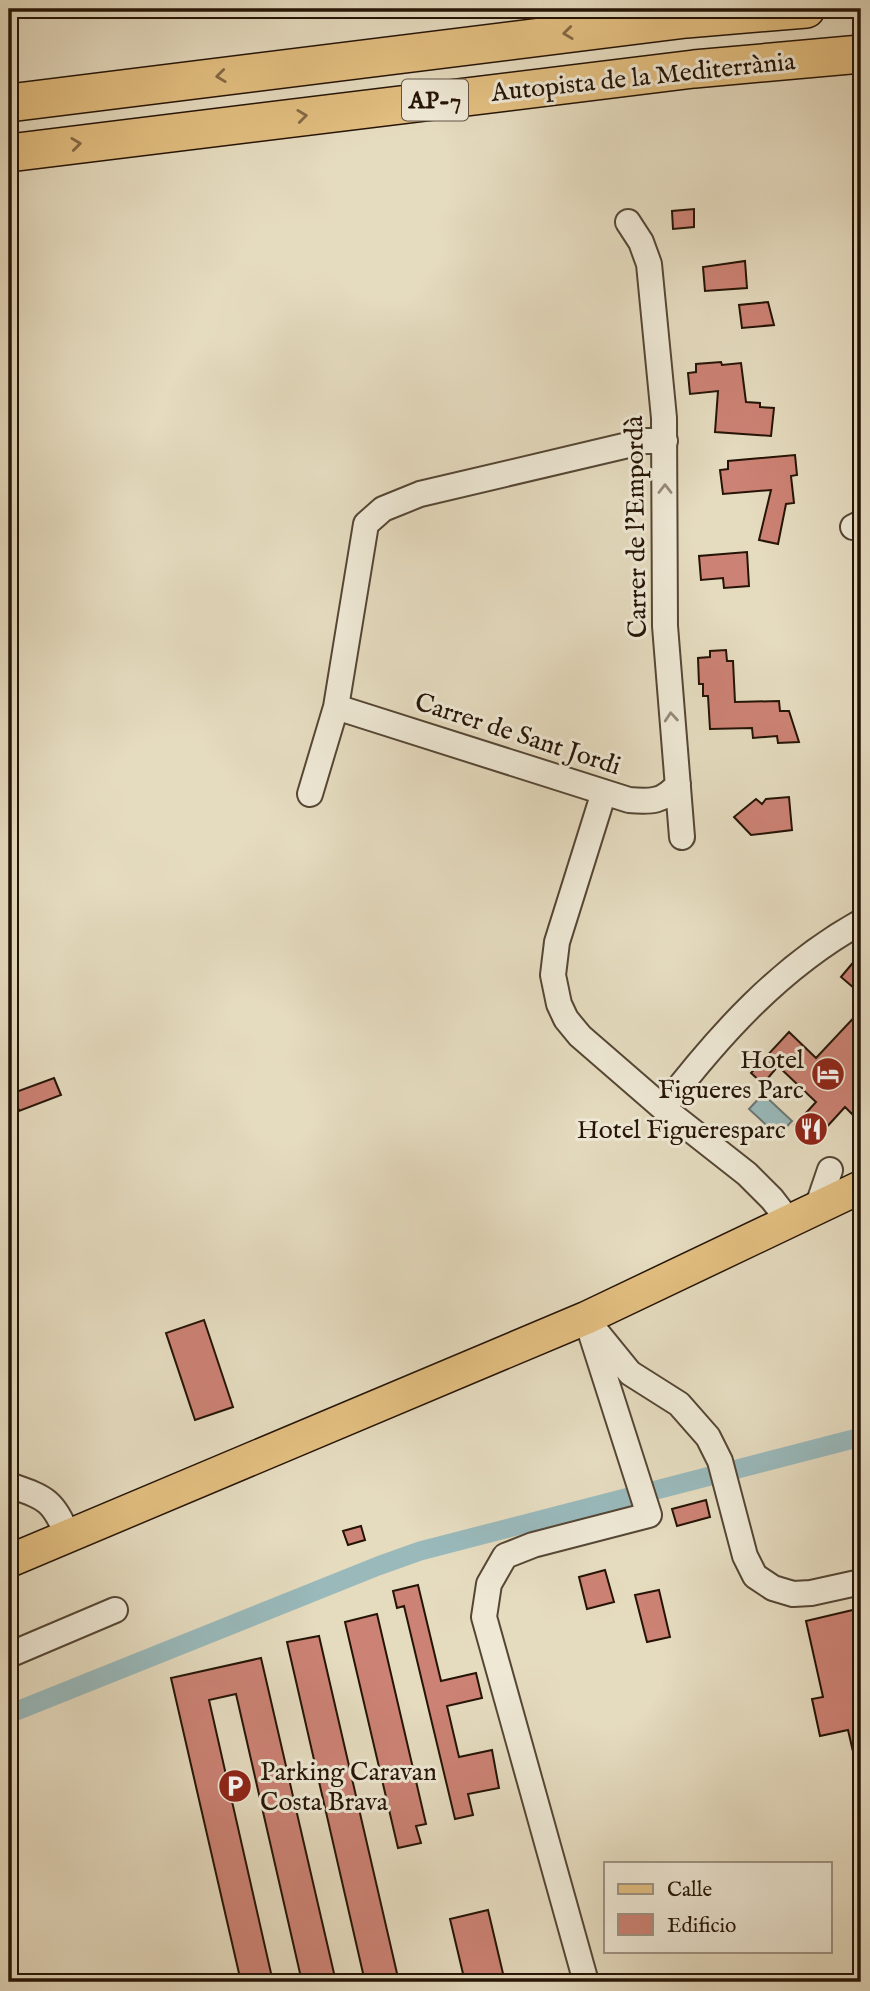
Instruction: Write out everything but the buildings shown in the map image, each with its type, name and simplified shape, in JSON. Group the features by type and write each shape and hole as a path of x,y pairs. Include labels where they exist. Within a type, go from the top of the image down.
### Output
{"highway":[{"name":"Autopista de la Mediterrània","path":"9,103 659,23 806,9"},
{"name":"Autopista de la Mediterrània","path":"9,153 694,69 861,54"}],"main road":[{"path":"9,1561 586,1318 861,1187"}],"street":[{"name":"Carrer de l'Empordà","path":"628,222 641,242 649,264 665,441 665,626 682,837"},
{"path":"310,794 337,707 366,524 383,509 420,494 645,441 665,441"},
{"name":"Carrer de Sant Jordi","path":"337,707 629,800 648,802 663,799 678,785"},
{"path":"604,792 557,942 553,975 566,1019 580,1036 663,1108 747,1174 772,1199 803,1215 830,1170"},
{"path":"663,1108 690,1072 746,1008 809,955 861,922"},
{"path":"586,1318 630,1373 679,1404 708,1437 720,1461 745,1556 755,1576 773,1588 793,1594 811,1593 861,1582"},
{"path":"586,1318 649,1515 533,1545 505,1556 489,1584 484,1617 586,1982"},
{"path":"9,1485 43,1497 60,1516 68,1536"},
{"path":"9,1655 115,1610"}],"water":[{"path":"763,1094 792,1121 778,1136 749,1109"}],"waterway":[{"path":"9,1714 420,1551 861,1437"}],"place":[{"name":"Hotel Figueres Parc","path":"828,1074"},
{"name":"Hotel Figueresparc","path":"811,1129"},
{"name":"Parking Caravan Costa Brava","path":"235,1786"}]}
